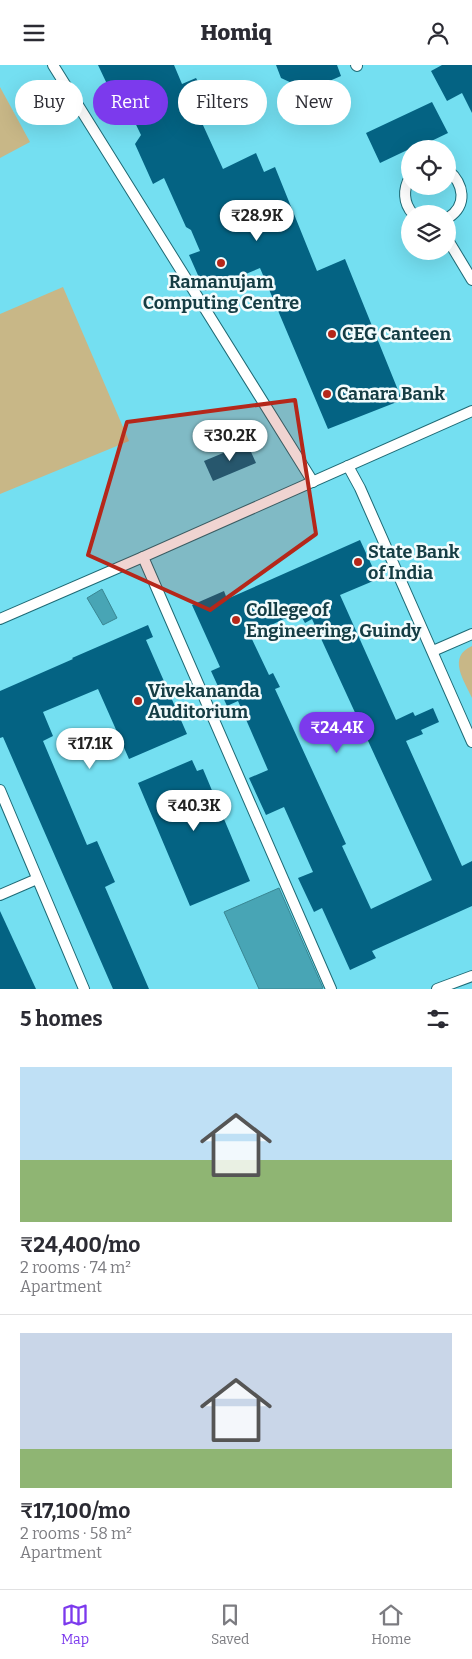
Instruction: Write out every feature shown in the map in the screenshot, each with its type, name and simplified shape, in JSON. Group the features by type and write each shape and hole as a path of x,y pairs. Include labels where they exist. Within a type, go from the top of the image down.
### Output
{"lane":[{"path":"53,65 313,482"},
{"path":"456,177 461,189 461,199 456,210"},
{"path":"456,253 472,279"},
{"path":"0,619 472,411"},
{"path":"348,466 360,488 472,742"},
{"path":"143,557 331,989"},
{"path":"432,651 472,634"},
{"path":"0,790 84,989"},
{"path":"0,895 38,879"},
{"path":"437,989 472,976"}],"highlighted area":[{"path":"295,400 316,534 210,610 88,555 127,422"}],"shaded area":[{"name":"College of Engineering, Guindy","path":"0,65 472,65 472,989 0,989"},
{"path":"0,87 15,114 15,125 21,125 30,142 0,158"},
{"path":"63,287 129,441 0,494 0,314"},
{"path":"102,589 117,618 103,625 87,598"},
{"path":"472,646 472,698 462,677 459,663 460,656"},
{"path":"279,888 323,988 321,989 259,989 224,912"}],"building":[{"path":"98,65 174,65 180,80 178,80 178,125 203,125 223,169 256,153 264,172 275,167 317,271 345,259 402,400 328,429 260,268 205,291 189,255 200,251 191,230 186,227 164,178 153,184 135,144 141,135 136,125 168,125 168,80 105,80"},
{"path":"276,65 337,65 341,76 332,80 285,80 281,78"},
{"path":"442,65 472,65 472,113 462,93 447,101 431,71"},
{"path":"432,102 448,133 433,140 401,140 401,153 380,163 366,133"},
{"path":"247,443 256,463 213,481 204,461"},
{"path":"360,540 378,579 340,595 396,720 413,712 415,716 433,708 439,722 421,730 423,734 406,741 462,866 472,861 472,906 372,951 376,958 350,970 322,908 314,912 298,878 313,872 284,807 266,815 249,778 268,770 238,701 227,706 211,671 220,667 192,605 224,591 227,599","holes":["299,612 305,623 312,619 432,880 371,909 342,846 346,844 275,689 280,687 273,673 269,675 250,635"]},
{"path":"148,625 153,637 146,640 187,734 129,759 98,689 43,712 53,736 43,741 87,845 97,841 115,882 105,887 149,989 113,989 3,737 0,738 0,691"},
{"path":"192,760 197,771 203,769 250,881 190,906 138,783"},
{"path":"0,911 36,989 0,989"}],"place":[{"name":"Ramanujam Computing Centre","path":"221,263"},
{"name":"CEG Canteen","path":"332,334"},
{"name":"Canara Bank","path":"327,394"},
{"name":"State Bank of India","path":"358,562"},
{"name":"College of Engineering, Guindy","path":"236,620"},
{"name":"Vivekananda Auditorium","path":"138,701"}]}
